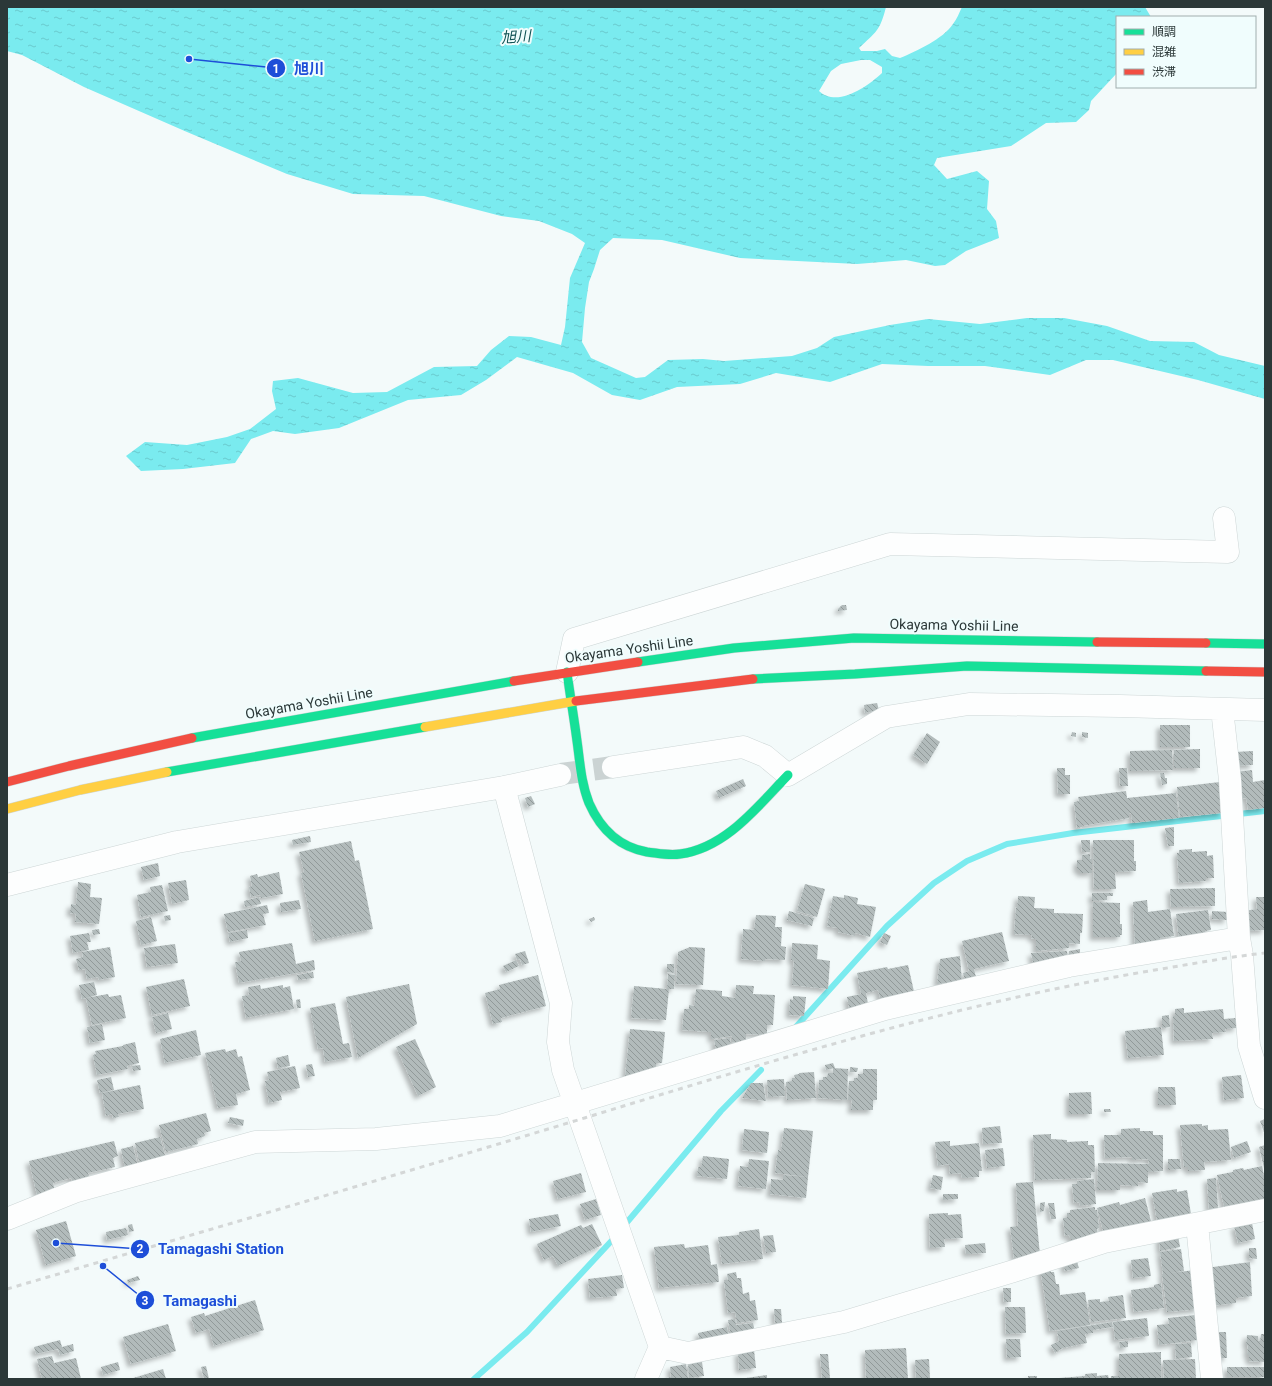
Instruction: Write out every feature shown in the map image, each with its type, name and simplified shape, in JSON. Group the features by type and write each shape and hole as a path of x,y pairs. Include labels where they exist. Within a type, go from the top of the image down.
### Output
{"main road":[{"name":"Okayama Yoshii Line","path":"7,782 191,738 567,672 734,648 854,638 1265,644"},
{"path":"7,809 80,790 192,767 572,701 738,680 967,666 1265,672"},
{"path":"567,672 582,782 595,815 608,832 626,846 648,852 680,854 710,844 730,832 747,818 788,775"}],"street":[{"path":"567,672 574,639 890,544 1228,552 1224,518"},
{"path":"613,767 743,747 765,756 788,775 886,717 969,704 1265,710"},
{"path":"1222,709 1230,780 1239,938 1242,955 1249,1046 1265,1098"},
{"path":"7,885 177,842 504,787 560,774"},
{"path":"504,787 561,1003 558,1042 563,1070 660,1347 646,1379"},
{"path":"7,1219 74,1192 254,1142 376,1139 500,1126 885,1009 1069,966 1239,938"},
{"path":"660,1347 688,1353 844,1322 1104,1242 1265,1210"},
{"path":"1197,1224 1212,1379"}],"water":[{"path":"7,7 886,7 882,21 877,30 859,48 861,51 877,51 885,49 892,56 900,58 922,48 943,35 957,18 962,7 1145,7 1150,16 1116,16 1116,74 1091,101 1089,110 1076,122 1046,123 1011,146 937,158 934,165 947,179 977,171 989,181 987,209 996,221 999,238 966,251 945,265 935,266 906,260 857,264 740,258 662,240 613,238 600,250 589,282 582,342 591,358 636,378 645,377 668,360 703,359 724,361 792,356 817,348 834,337 890,325 928,319 980,324 1027,318 1064,318 1107,326 1150,341 1194,342 1219,355 1265,366 1265,399 1198,380 1113,360 1086,360 1050,375 985,366 882,364 830,382 776,373 740,384 677,387 640,400 612,395 573,373 517,357 486,380 461,395 408,400 339,428 295,434 273,431 251,439 235,463 183,469 141,471 126,456 145,442 187,445 227,437 250,429 276,409 272,391 273,381 298,378 353,393 387,392 434,367 477,366 491,350 509,336 531,337 561,345 565,327 570,278 585,243 572,234 539,221 501,216 424,196 353,194 287,174 84,87 22,55 7,51","holes":["861,60 870,60 882,67 882,73 852,94 834,97 826,96 819,91 831,71 841,64"]}],"building":[{"path":"842,605 846,605 847,610 838,611 838,609"},
{"path":"877,703 879,710 865,713 864,705"},
{"path":"1160,725 1190,725 1190,747 1160,747"},
{"path":"1072,732 1076,733 1076,737 1071,736"},
{"path":"1082,732 1088,733 1088,738 1082,737"},
{"path":"927,733 940,742 927,764 913,755"},
{"path":"1200,749 1200,768 1174,768 1174,750"},
{"path":"1172,750 1173,770 1130,771 1130,751"},
{"path":"1253,751 1253,765 1235,766 1235,752"},
{"path":"1057,768 1065,768 1065,775 1070,775 1070,794 1058,794"},
{"path":"1119,768 1127,768 1128,786 1120,786"},
{"path":"1252,770 1253,782 1265,780 1265,808 1248,810 1246,798 1238,799 1235,772"},
{"path":"1160,773 1164,773 1165,778 1167,778 1167,784 1162,785"},
{"path":"743,779 746,786 719,798 716,791"},
{"path":"1220,782 1223,813 1180,817 1177,787"},
{"path":"1126,791 1127,798 1176,793 1179,818 1132,823 1131,813 1129,814 1129,818 1077,828 1074,802 1079,801 1078,797"},
{"path":"531,796 535,804 528,807 525,798"},
{"path":"1174,827 1174,846 1168,846 1165,828"},
{"path":"310,836 311,842 293,845 292,840"},
{"path":"1081,840 1090,840 1090,852 1082,852"},
{"path":"1093,840 1134,840 1134,861 1136,861 1136,871 1115,872 1116,889 1094,889"},
{"path":"351,841 355,861 359,860 373,929 315,941 301,873 304,872 299,852"},
{"path":"1192,849 1192,852 1207,851 1207,856 1213,855 1214,878 1206,878 1206,881 1179,883 1177,853 1179,853 1179,850"},
{"path":"1090,854 1090,859 1092,858 1092,873 1080,873 1080,870 1077,870 1077,860 1082,860 1082,855"},
{"path":"158,863 160,876 144,880 141,867"},
{"path":"279,872 283,894 261,898 260,895 251,897 249,887 252,886 250,876 257,874 258,877"},
{"path":"186,880 189,900 172,904 168,883"},
{"path":"78,882 91,884 90,897 102,898 99,924 75,922 76,914 70,913 71,904 76,905"},
{"path":"805,884 825,889 817,917 797,911"},
{"path":"162,885 168,911 141,917 137,895 151,892 150,887"},
{"path":"1215,888 1215,906 1171,907 1170,889"},
{"path":"1092,893 1113,893 1113,896 1107,896 1107,900 1092,901"},
{"path":"844,895 858,898 857,904 876,907 870,937 855,933 855,936 838,932 838,928 827,926 833,896 844,898"},
{"path":"1018,896 1035,897 1034,908 1054,909 1054,913 1083,914 1080,944 1069,943 1069,948 1036,951 1036,939 1031,938 1032,935 1014,934"},
{"path":"259,897 261,904 245,907 244,901"},
{"path":"1256,897 1265,897 1265,930 1244,931 1243,911 1257,909"},
{"path":"299,900 301,909 281,912 280,903"},
{"path":"1147,900 1148,912 1170,909 1174,936 1160,938 1161,941 1135,948 1133,902"},
{"path":"1093,902 1120,903 1120,924 1122,924 1122,935 1120,935 1120,937 1093,937"},
{"path":"267,905 269,913 263,914 266,925 228,932 224,914"},
{"path":"1208,910 1211,930 1205,931 1205,936 1179,940 1176,914"},
{"path":"789,911 814,918 812,926 787,920"},
{"path":"1212,911 1228,912 1227,920 1212,919"},
{"path":"170,915 171,920 165,921 164,916"},
{"path":"756,915 776,916 775,927 782,927 781,946 786,947 785,960 765,959 765,961 741,959 743,929 754,930"},
{"path":"151,917 157,941 141,945 136,921"},
{"path":"594,917 595,920 591,922 589,919"},
{"path":"99,929 100,934 93,935 92,930"},
{"path":"247,930 248,938 230,942 228,933"},
{"path":"1002,932 1009,961 974,969 977,981 966,984 963,973 969,971 962,941"},
{"path":"89,933 91,942 87,942 89,950 73,953 70,936"},
{"path":"884,933 891,936 887,945 880,942"},
{"path":"292,943 296,964 314,960 315,970 239,983 235,962 241,961 239,952"},
{"path":"792,943 818,945 817,959 830,961 828,989 792,985 794,961 791,960"},
{"path":"175,944 178,963 147,967 144,948"},
{"path":"110,947 115,977 99,980 98,977 87,979 85,969 79,970 76,959 83,957 82,952"},
{"path":"690,947 705,948 703,985 676,984 678,952"},
{"path":"1080,949 1080,958 1069,960 1069,951"},
{"path":"525,951 529,963 522,965 520,959 517,960 515,954"},
{"path":"1067,951 1068,960 1034,967 1031,953"},
{"path":"960,956 962,981 937,984 940,959"},
{"path":"516,960 519,966 506,972 503,966"},
{"path":"667,964 674,964 674,973 667,972"},
{"path":"908,965 915,996 882,1005 878,990 866,993 869,1009 850,1013 847,997 861,994 857,973 887,967 888,969"},
{"path":"313,972 314,978 298,980 297,975"},
{"path":"668,974 675,975 674,989 669,989 666,1020 631,1018 634,986 667,989"},
{"path":"538,975 546,1006 501,1018 502,1022 493,1024 485,993 500,989 499,985"},
{"path":"184,979 190,1006 152,1015 146,987"},
{"path":"94,982 97,995 82,999 79,985"},
{"path":"409,984 417,1024 358,1058 346,997"},
{"path":"260,985 261,989 283,985 283,988 290,986 294,1009 246,1018 242,996 249,995 248,987"},
{"path":"736,985 754,986 753,994 775,995 773,1025 767,1025 767,1035 746,1034 746,1043 732,1042 732,1036 711,1039 711,1032 682,1030 684,1009 689,1009 689,1005 694,1006 696,989 722,991 722,996 735,998"},
{"path":"108,994 109,997 121,995 126,1018 92,1025 86,998"},
{"path":"793,996 806,997 804,1016 789,1015 790,999 793,1000"},
{"path":"300,999 301,1008 297,1008 296,1000"},
{"path":"335,1003 343,1044 349,1043 352,1057 325,1062 323,1048 318,1049 310,1008"},
{"path":"1184,1008 1184,1013 1223,1009 1224,1019 1236,1018 1237,1028 1225,1029 1226,1032 1212,1033 1213,1039 1174,1041 1173,1016 1175,1016 1175,1009"},
{"path":"168,1013 172,1029 156,1033 152,1017"},
{"path":"1169,1015 1170,1027 1162,1028 1162,1016"},
{"path":"102,1024 105,1040 90,1043 87,1027"},
{"path":"1161,1027 1164,1055 1128,1058 1125,1031"},
{"path":"630,1029 665,1032 662,1063 656,1063 656,1070 625,1077"},
{"path":"196,1030 201,1055 165,1063 160,1039"},
{"path":"730,1038 731,1046 716,1050 714,1040"},
{"path":"415,1039 436,1087 418,1096 396,1047"},
{"path":"135,1042 139,1063 127,1066 128,1069 97,1075 93,1055 96,1054 95,1051 123,1046"},
{"path":"225,1049 226,1052 236,1049 238,1057 242,1056 250,1090 236,1094 238,1105 218,1108 205,1053"},
{"path":"288,1055 290,1066 278,1068 276,1058"},
{"path":"833,1063 835,1068 826,1070 825,1065"},
{"path":"312,1064 315,1076 308,1077 306,1065"},
{"path":"140,1065 141,1070 133,1071 132,1066"},
{"path":"295,1066 300,1088 280,1092 282,1100 269,1103 265,1081 269,1080 267,1072"},
{"path":"850,1067 858,1068 857,1072 850,1072"},
{"path":"833,1068 848,1069 847,1100 818,1098 819,1080 823,1080 823,1077 827,1077 828,1073 833,1073"},
{"path":"863,1069 877,1069 877,1100 873,1100 873,1110 851,1110 852,1100 848,1100 849,1081 854,1081 854,1078 858,1078 858,1074 863,1074"},
{"path":"814,1072 816,1098 787,1100 786,1082 792,1081 792,1078 795,1078 794,1075 799,1073"},
{"path":"1241,1075 1244,1098 1224,1100 1222,1077"},
{"path":"111,1077 114,1090 100,1093 97,1080"},
{"path":"784,1079 785,1096 768,1097 767,1080"},
{"path":"751,1083 763,1083 766,1101 742,1098"},
{"path":"140,1085 144,1109 118,1114 119,1117 113,1118 112,1114 106,1116 102,1093"},
{"path":"1158,1087 1175,1087 1176,1105 1158,1105"},
{"path":"1091,1092 1092,1114 1069,1114 1069,1093"},
{"path":"1104,1109 1110,1109 1111,1112 1104,1112"},
{"path":"206,1113 211,1131 204,1133 205,1136 197,1139 198,1144 166,1152 159,1125"},
{"path":"230,1117 244,1120 243,1126 228,1123"},
{"path":"1265,1119 1265,1135 1260,1121"},
{"path":"1202,1124 1202,1126 1208,1125 1208,1130 1228,1129 1231,1160 1204,1162 1205,1170 1188,1171 1188,1167 1184,1167 1180,1125"},
{"path":"1000,1126 1002,1143 983,1144 982,1128"},
{"path":"784,1128 813,1131 808,1177 775,1173 778,1150 781,1151"},
{"path":"1140,1128 1140,1131 1153,1131 1153,1135 1163,1135 1163,1171 1148,1172 1148,1183 1138,1182 1138,1186 1120,1185 1120,1190 1097,1190 1098,1163 1149,1164 1148,1159 1132,1160 1132,1157 1105,1158 1104,1135 1121,1135 1121,1129"},
{"path":"744,1129 769,1132 767,1153 742,1150"},
{"path":"1051,1134 1051,1139 1067,1140 1067,1142 1088,1141 1088,1145 1094,1145 1095,1172 1091,1172 1091,1178 1035,1180 1033,1135"},
{"path":"160,1137 166,1159 140,1166 135,1143"},
{"path":"114,1141 118,1156 113,1158 115,1167 88,1173 90,1179 73,1183 71,1178 53,1183 55,1191 37,1195 29,1161"},
{"path":"950,1141 950,1146 979,1143 982,1171 979,1171 979,1177 962,1178 961,1173 950,1174 949,1164 938,1166 935,1142"},
{"path":"1247,1141 1251,1152 1234,1158 1231,1147"},
{"path":"1265,1145 1265,1168 1264,1168 1259,1147"},
{"path":"133,1146 138,1166 125,1168 121,1149"},
{"path":"1003,1148 1005,1166 987,1168 985,1150"},
{"path":"703,1156 729,1159 727,1179 697,1176 698,1167 701,1167"},
{"path":"749,1159 769,1161 766,1189 738,1186 740,1166 748,1167"},
{"path":"1168,1159 1180,1159 1181,1169 1168,1170"},
{"path":"1262,1166 1265,1180 1265,1202 1225,1211 1217,1175 1233,1172 1233,1170 1243,1168 1244,1170"},
{"path":"581,1173 586,1192 558,1199 553,1181"},
{"path":"783,1175 808,1177 806,1198 770,1194 771,1179 783,1180"},
{"path":"933,1175 943,1177 941,1190 930,1188"},
{"path":"1216,1178 1218,1208 1209,1209 1207,1179"},
{"path":"1094,1179 1096,1204 1080,1206 1079,1202 1074,1203 1072,1184 1077,1184 1077,1181"},
{"path":"1033,1182 1040,1255 1014,1258 1010,1227 1018,1226 1016,1183"},
{"path":"1177,1189 1177,1192 1187,1190 1192,1220 1158,1226 1152,1193"},
{"path":"943,1194 958,1194 958,1199 943,1200"},
{"path":"1145,1198 1152,1225 1105,1238 1097,1208 1119,1202 1120,1205"},
{"path":"596,1199 601,1215 585,1220 580,1204"},
{"path":"1045,1202 1044,1211 1040,1212 1040,1203"},
{"path":"1048,1203 1054,1203 1056,1219 1051,1219"},
{"path":"1095,1207 1095,1210 1097,1210 1099,1228 1097,1229 1098,1235 1072,1247 1071,1238 1069,1235 1065,1236 1063,1218 1067,1218 1067,1213 1070,1213 1070,1210"},
{"path":"948,1213 948,1215 961,1214 963,1238 944,1239 945,1247 930,1248 929,1214"},
{"path":"558,1214 561,1226 531,1232 529,1219"},
{"path":"66,1221 76,1256 46,1265 36,1230"},
{"path":"1252,1223 1255,1239 1238,1243 1234,1226"},
{"path":"132,1224 134,1231 129,1232 128,1225"},
{"path":"592,1224 602,1245 558,1266 553,1256 544,1260 537,1244 581,1225 583,1228"},
{"path":"126,1228 128,1235 107,1240 106,1232"},
{"path":"759,1229 763,1259 722,1264 718,1237 739,1235 739,1232"},
{"path":"773,1235 776,1252 766,1253 763,1236"},
{"path":"1178,1235 1180,1247 1160,1251 1159,1237"},
{"path":"985,1243 986,1253 966,1254 965,1245"},
{"path":"684,1244 685,1248 708,1245 711,1265 717,1264 719,1282 659,1288 654,1247"},
{"path":"1249,1248 1256,1248 1257,1259 1249,1258"},
{"path":"1181,1249 1184,1271 1163,1274 1160,1252"},
{"path":"1148,1258 1151,1276 1133,1278 1131,1260"},
{"path":"1076,1259 1079,1268 1065,1271 1063,1262"},
{"path":"1250,1262 1252,1296 1236,1298 1236,1303 1210,1306 1206,1268"},
{"path":"1050,1266 1051,1272 1054,1272 1056,1284 1059,1284 1060,1295 1085,1292 1090,1325 1050,1331 1040,1267"},
{"path":"1195,1270 1199,1309 1167,1312 1162,1274"},
{"path":"736,1272 737,1278 741,1278 743,1294 749,1292 750,1301 755,1300 758,1320 737,1323 735,1312 728,1313 724,1280 728,1280 727,1274"},
{"path":"622,1275 624,1288 616,1289 617,1296 590,1298 588,1279"},
{"path":"138,1276 140,1280 128,1283 127,1280"},
{"path":"1161,1283 1164,1308 1134,1312 1131,1290 1154,1287 1154,1285"},
{"path":"1003,1288 1011,1288 1011,1302 1004,1302"},
{"path":"1123,1295 1126,1318 1091,1322 1088,1300 1100,1299 1100,1302 1109,1301 1108,1297"},
{"path":"255,1300 264,1330 214,1346 209,1329 196,1333 191,1317 204,1313 205,1316"},
{"path":"1005,1307 1025,1307 1026,1333 1006,1334"},
{"path":"774,1309 781,1309 782,1323 775,1323"},
{"path":"1195,1315 1198,1340 1159,1345 1157,1325 1169,1324 1168,1318"},
{"path":"1147,1318 1149,1336 1115,1340 1113,1322"},
{"path":"735,1319 736,1325 753,1323 755,1332 731,1337 728,1320"},
{"path":"1112,1322 1113,1327 1093,1330 1093,1333 1085,1334 1087,1343 1063,1348 1055,1353 1051,1345 1059,1341 1057,1331"},
{"path":"168,1324 176,1351 131,1364 123,1337"},
{"path":"727,1327 729,1337 700,1343 698,1333"},
{"path":"1214,1332 1226,1332 1227,1358 1215,1358"},
{"path":"1261,1334 1265,1334 1265,1362 1249,1361 1249,1355 1247,1355 1248,1345 1246,1345 1247,1335 1258,1336 1258,1341 1260,1341"},
{"path":"1006,1339 1020,1339 1021,1357 1007,1358"},
{"path":"60,1340 62,1347 73,1344 74,1351 60,1355 58,1349 36,1354 34,1347"},
{"path":"1128,1341 1128,1347 1120,1348 1119,1342"},
{"path":"1191,1343 1192,1357 1176,1359 1175,1344"},
{"path":"906,1348 908,1379 866,1379 865,1350"},
{"path":"754,1350 756,1368 739,1370 738,1352"},
{"path":"1161,1352 1161,1379 1111,1379 1111,1376 1119,1376 1119,1354"},
{"path":"820,1354 828,1354 830,1379 822,1379"},
{"path":"52,1356 54,1363 76,1358 81,1379 42,1379 37,1359"},
{"path":"929,1359 930,1379 916,1379 915,1360"},
{"path":"1195,1359 1196,1379 1164,1379 1163,1360"},
{"path":"118,1362 120,1370 103,1375 101,1367"},
{"path":"702,1362 704,1376 689,1378 688,1363"},
{"path":"686,1364 688,1379 663,1379 671,1377 670,1367"},
{"path":"206,1366 209,1379 204,1379 201,1367"},
{"path":"1227,1367 1265,1367 1265,1377 1227,1377"},
{"path":"163,1369 166,1379 130,1379"},
{"path":"1097,1373 1097,1376 1108,1375 1109,1379 1059,1379 1085,1376 1085,1374"},
{"path":"767,1375 767,1379 746,1379 746,1378"},
{"path":"1028,1376 1037,1376 1037,1379 1028,1379"}],"waterway":[{"path":"794,1029 887,926 934,883 967,861 1007,844 1073,833 1265,811"},
{"path":"623,1227 721,1111 761,1070"},
{"path":"474,1379 527,1332 616,1236"}],"tunnel":[{"path":"561,774 613,767"}],"railway":[{"path":"7,1289 372,1182 801,1053 941,1015 1083,983 1237,956 1265,953"}],"traffic: fast":[{"path":"638,662 734,648 854,638 1097,642"},
{"path":"1206,643 1265,644"},
{"path":"753,679 967,666 1206,671"},
{"path":"567,672 581,772 586,795 594,812 605,828 619,841 628,846 647,852 672,855 697,850 726,835 740,824 788,775"},
{"path":"192,738 514,681"},
{"path":"167,772 425,727"}],"traffic: slow":[{"path":"425,727 576,701"},
{"path":"7,809 80,790 167,772"}],"traffic: jam":[{"path":"1097,642 1206,643"},
{"path":"514,681 638,662"},
{"path":"1206,671 1265,672"},
{"path":"576,701 753,679"},
{"path":"7,782 69,766 192,738"}],"place":[{"name":"旭川","path":"189,59"},
{"name":"Tamagashi Station","path":"56,1243"},
{"name":"Tamagashi","path":"103,1266"}]}
